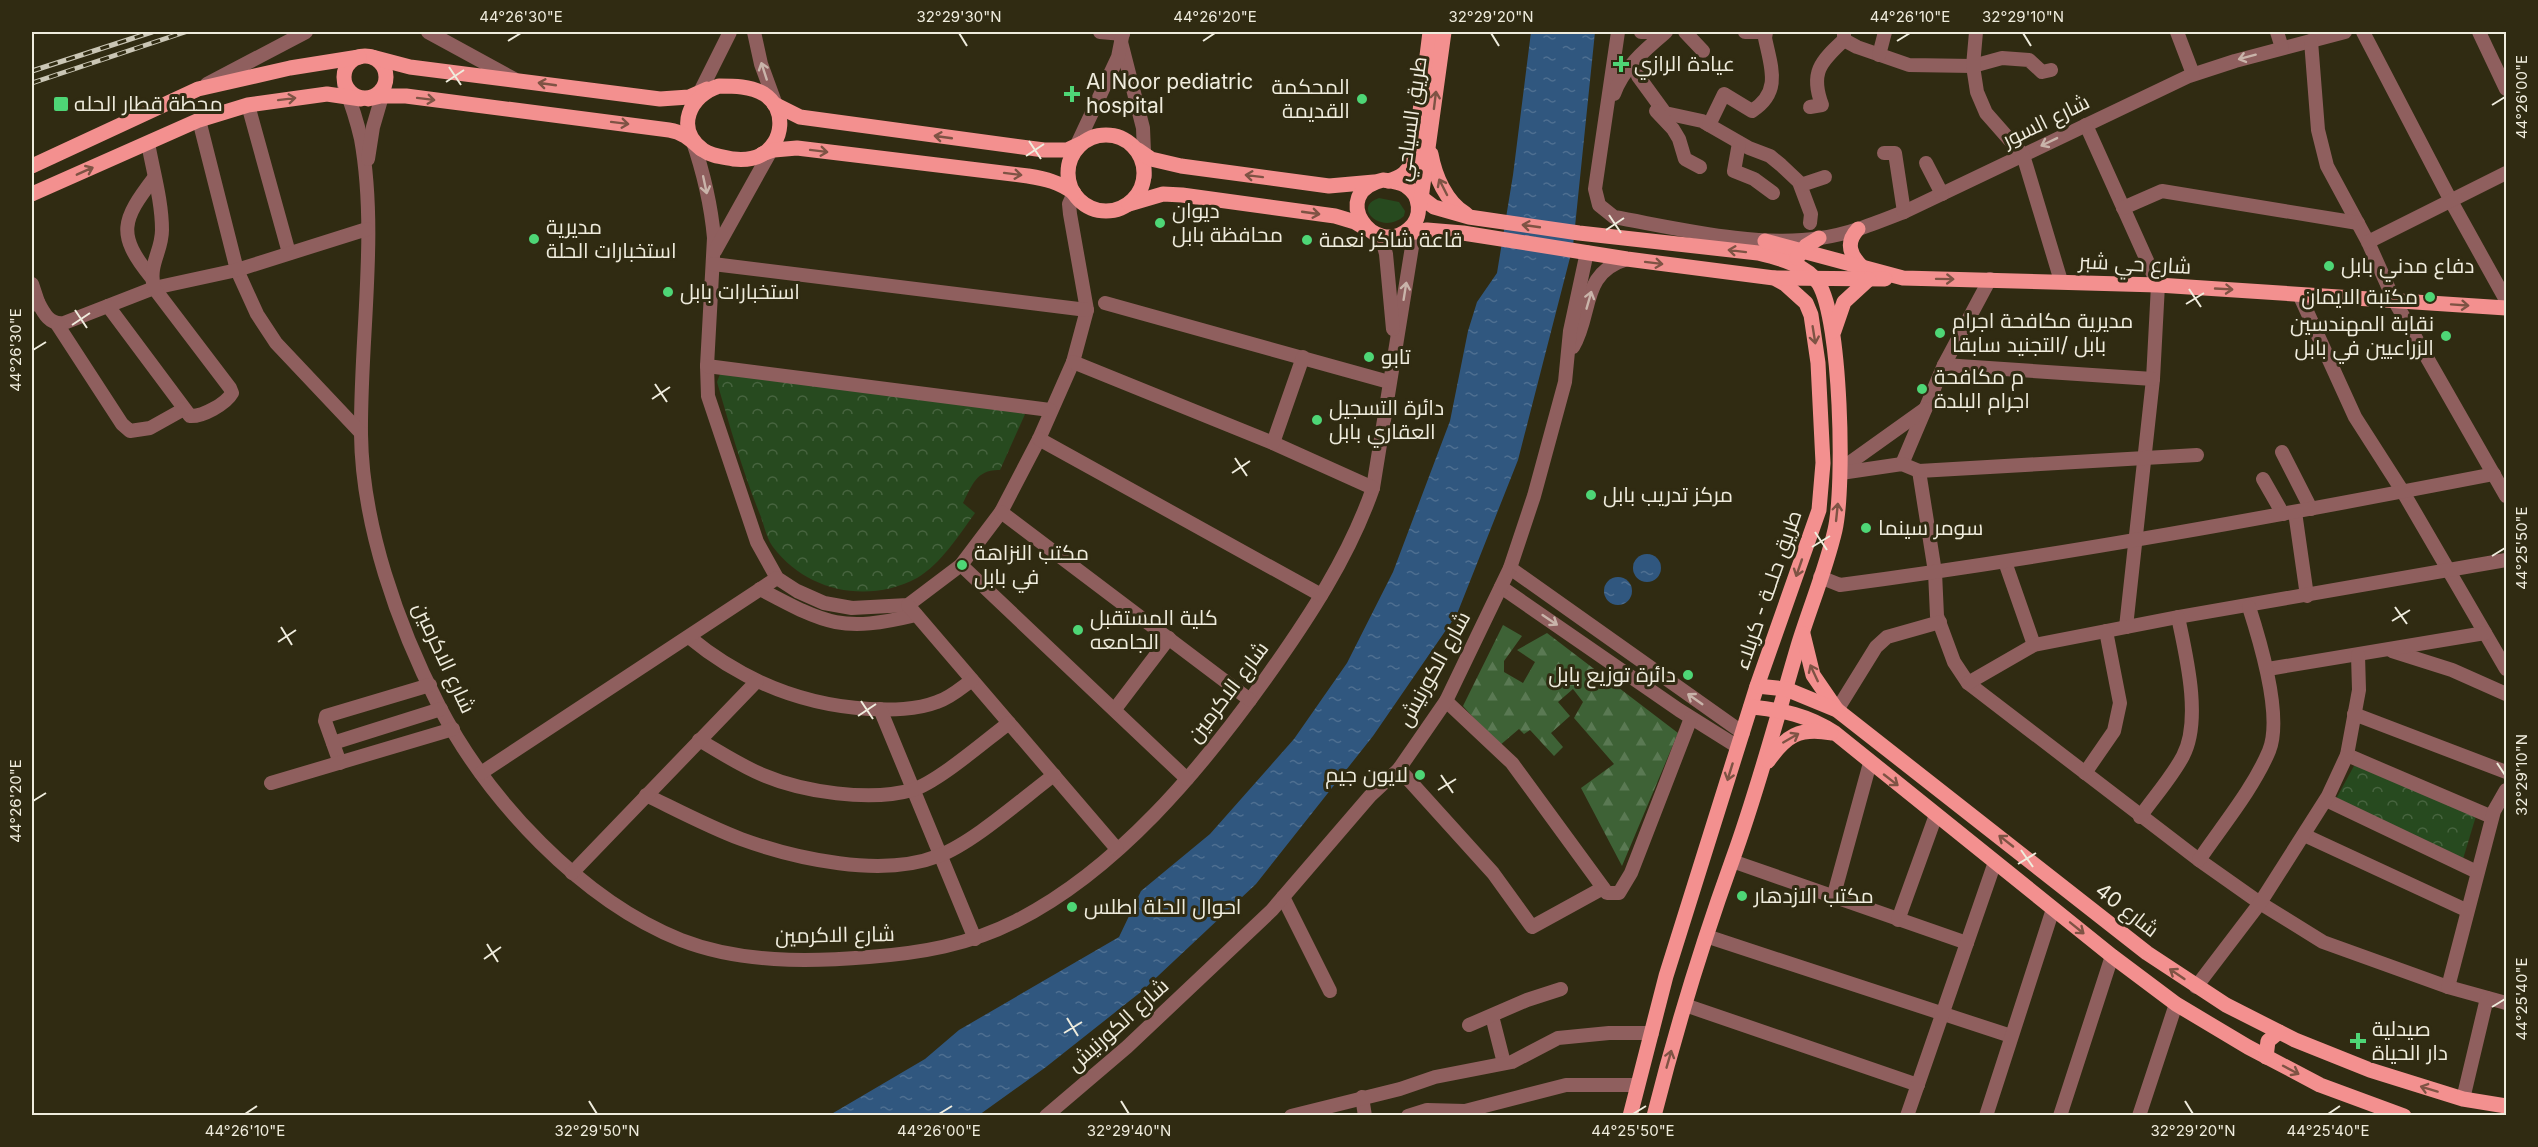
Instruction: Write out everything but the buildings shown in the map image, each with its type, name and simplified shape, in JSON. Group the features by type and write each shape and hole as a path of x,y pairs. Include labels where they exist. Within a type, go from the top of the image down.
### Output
{"main road":[{"name":"طريق السياحي","path":"1380,182 1404,175 1414,159 1430,32"},
{"name":"طريق السياحي","path":"1414,214 1431,138 1444,32"},
{"path":"32,166 198,89 290,68 365,57 410,67 660,99 682,99 718,86 749,88 762,93 776,107 800,117 1059,151 1078,146 1094,136 1110,134 1126,139 1158,161 1181,166 1344,186 1400,182 1414,214 1438,231 1774,278 1785,284 1806,303"},
{"path":"365,57 383,66 386,72 365,93 344,70 352,60 365,57"},
{"path":"32,194 199,120 248,105 327,94 365,93 406,96 679,131 712,155 742,159 769,150 797,148 1049,179 1063,185 1083,203 1095,210 1109,211 1122,208 1163,194 1182,195 1335,216 1355,222 1369,230 1397,236 1414,214 1434,207 1482,219 1579,233 1758,253 1776,258 1796,272 1815,279 1865,273"},
{"path":"694,140 688,117 692,106 702,93"},
{"path":"769,150 779,133 776,107"},
{"path":"1431,138 1433,161 1447,195 1455,206 1465,213 1482,219"},
{"path":"1074,193 1068,174 1069,162 1078,146"},
{"path":"1129,204 1141,190 1145,176 1142,152"},
{"path":"1369,230 1357,212 1357,204 1360,195 1380,182"},
{"path":"1858,230 1853,235 1850,247 1852,255 1865,273"},
{"path":"1796,272 1802,251 1819,238"},
{"path":"1765,241 1776,258 1779,270 1774,278"},
{"path":"1765,241 1776,247 1796,272"},
{"name":"شارع حي شبر","path":"1765,241 1865,273 1903,278 2158,285 2506,308"},
{"path":"1774,278 1796,272"},
{"name":"طريق حلــة - كربلاء","path":"1630,1116 1666,976 1735,737 1750,707 1819,510 1823,464 1818,363 1806,303 1796,272"},
{"path":"1833,334 1844,302 1865,273"},
{"name":"طريق حلــة - كربلاء","path":"1656,1115 1706,936 1761,771 1835,529 1841,471 1833,334 1826,300 1815,279"},
{"path":"1803,632 1813,675 1837,710"},
{"name":"شارع 40","path":"1757,686 1786,689 1837,710 2147,953 2196,987 2279,1032 2370,1070 2463,1099 2506,1107"},
{"path":"1750,707 1780,710 1819,723 1835,733 2112,956 2176,1004 2235,1040 2320,1085 2374,1111 2404,1116"},
{"path":"1761,771 1778,747 1795,734 1813,731 1835,733"},
{"path":"2235,1040 2246,1030 2248,1016"},
{"path":"2266,1057 2268,1041 2279,1032"}],"street":[{"path":"198,89 306,32"},
{"path":"428,32 516,80"},
{"path":"702,93 730,32"},
{"path":"754,32 761,64 776,107"},
{"path":"1100,32 1122,36"},
{"path":"1604,124 1618,32"},
{"path":"1641,32 1660,32"},
{"path":"1604,124 1621,78 1646,49 1666,32"},
{"path":"1685,32 1702,51"},
{"path":"1745,32 1758,32"},
{"path":"1709,125 1724,94 1752,111 1769,97 1773,78 1765,38 1766,32"},
{"path":"1879,55 1885,32"},
{"path":"1976,32 1973,66 1977,92 1986,112 2023,155 2061,281"},
{"path":"2177,32 2193,74"},
{"path":"2277,32 2282,48"},
{"name":"شارع السور","path":"1604,124 1595,189 1596,198 1605,211 1614,217 1765,241 1819,238 1858,230 1904,212 2193,74 2344,32"},
{"path":"2363,32 2451,201 2506,300"},
{"path":"2479,32 2506,89"},
{"path":"1078,146 1110,75 1122,36"},
{"path":"1122,36 1143,128 1142,152"},
{"path":"1810,107 1822,105 1816,90 1822,60 1844,36 1879,55 1909,65 1973,66 2002,58 2029,60 2042,72 2051,70"},
{"path":"2311,40 2320,139 2327,166 2368,242 2394,300 2506,496"},
{"path":"1638,76 1665,113 1702,121 1740,143 1770,156 1801,185 1811,214 1810,223"},
{"name":"شارع الاكرمين","path":"365,93 360,137 366,176 367,229 361,433 364,482 378,548 402,619 429,685 481,774 521,823 572,873 648,924 681,939 721,951 771,958 814,961 905,954 942,948 975,939 1041,907 1117,849 1187,779 1250,700 1305,623 1352,540 1373,488 1414,214"},
{"name":"شارع الاكرمين","path":"365,93 373,127 366,176"},
{"path":"1649,93 1648,98 1652,105 1679,139 1685,159 1700,167"},
{"path":"248,105 289,254"},
{"path":"199,120 237,270 257,314 276,343 361,433"},
{"path":"2086,125 2158,285 2153,379 2126,627"},
{"path":"694,140 713,220 707,366 708,396 757,542 777,578 797,591 824,603 852,608 912,610 1117,849"},
{"path":"148,143 162,232 152,283"},
{"path":"1740,143 1734,171 1754,179 1773,193"},
{"path":"713,260 769,150"},
{"path":"1884,153 1895,153 1904,212"},
{"path":"1926,163 1942,194"},
{"path":"2368,242 2506,173"},
{"path":"1801,185 1825,177"},
{"path":"108,306 190,416 196,417 229,398 232,393 230,388 152,283 137,260 127,233 127,219 136,202 154,178"},
{"path":"2123,208 2162,191 2358,223"},
{"path":"760,590 808,614 849,626 881,623 912,610 961,565 1000,512 1039,439 1073,362 1087,310 1070,214 1069,204 1074,193"},
{"path":"57,324 108,306 152,283 237,270 367,229"},
{"name":"شارع الاكرمين","path":"1369,230 1383,243 1386,254 1394,349"},
{"name":"شارع الكورنيش","path":"1046,1116 1127,1047 1283,897 1370,796 1399,769 1446,701 1510,568 1534,496 1565,382 1581,251"},
{"path":"1568,354 1578,338 1593,286 1598,277 1616,263 1627,259"},
{"path":"713,260 1087,310"},
{"path":"1902,464 1944,365 1990,279"},
{"path":"32,284 35,304 57,324 122,423 130,431 150,428 184,409"},
{"path":"2299,294 2355,417 2403,492 2506,669"},
{"path":"1105,303 1389,382"},
{"path":"1273,443 1304,357"},
{"path":"1073,362 1273,443 1373,488"},
{"path":"1944,365 2153,379"},
{"path":"707,366 1050,410"},
{"path":"1841,471 1927,408"},
{"path":"1039,439 1321,595"},
{"path":"2282,452 2311,509"},
{"path":"1841,471 1902,464 1919,471 2197,455"},
{"path":"1919,471 1935,572 1940,622 1954,662 1968,683 2199,860 2260,903 2323,942 2448,987 2506,1003"},
{"path":"1820,577 1840,585 2005,562 2136,541 2494,474"},
{"path":"2263,479 2289,513 2307,596"},
{"path":"1000,512 1250,700"},
{"path":"1968,683 2034,645 2178,617 2249,607 2506,560"},
{"path":"2005,562 2034,645"},
{"path":"961,565 1187,779"},
{"path":"1510,568 1735,737"},
{"path":"481,774 777,578"},
{"path":"1501,587 1691,718 1735,737"},
{"path":"2199,860 2254,778 2270,749 2272,725 2268,669 2249,607"},
{"path":"2140,816 2184,754 2191,724 2191,680 2178,617"},
{"path":"1837,710 1876,647 1887,637 1940,622"},
{"path":"2085,773 2114,731 2120,703 2106,631"},
{"path":"2268,669 2485,633"},
{"path":"689,637 712,656 757,681 816,702 848,707 905,709 939,702 972,680"},
{"path":"1115,709 1169,638"},
{"path":"2390,650 2452,670 2506,694"},
{"path":"2196,987 2260,903 2326,800 2347,755 2359,690 2358,655"},
{"path":"572,873 757,681"},
{"path":"340,762 325,721 326,716 429,685"},
{"path":"1446,701 1512,763 1607,893 1619,893 1625,885 1691,718"},
{"path":"333,743 441,709"},
{"path":"880,709 975,939"},
{"path":"2354,714 2506,772"},
{"path":"699,740 764,776 798,786 849,794 883,795 913,790 938,776 1009,723"},
{"path":"271,783 453,729"},
{"path":"2347,755 2492,817"},
{"path":"1833,898 1870,763"},
{"path":"1399,769 1493,873 1532,927 1602,888"},
{"path":"646,795 741,839 783,852 867,865 896,864 940,856 970,838 1054,775"},
{"path":"2448,987 2466,910 2492,817 2506,790"},
{"path":"2326,800 2477,872"},
{"path":"1898,920 1936,815"},
{"path":"2304,835 2466,910"},
{"path":"1732,861 1967,943"},
{"path":"1907,1116 1995,862"},
{"path":"1283,897 1330,992"},
{"path":"1986,1116 2010,1036 2053,909"},
{"path":"1706,936 2010,1036"},
{"path":"2060,1116 2112,956"},
{"path":"1469,1025 1561,989"},
{"path":"2463,1099 2487,998"},
{"path":"2139,1116 2176,1004"},
{"path":"1685,1005 1918,1085"},
{"path":"1491,1016 1504,1063"},
{"path":"1292,1116 1400,1089 1435,1077 1512,1062 1558,1038 1610,1033 1652,1033"},
{"path":"1408,1116 1426,1110 1465,1111 1566,1085 1638,1085"},
{"path":"1362,1097 1365,1116"}],"green space":[{"path":"1379,198 1399,202 1405,211 1404,216 1387,223 1373,218 1368,207 1371,202"},
{"path":"720,374 1026,412 1000,470 986,472 976,479 963,503 975,513 934,565 917,578 898,586 879,590 839,589 803,574 787,562 771,544 748,484 732,433 717,382"},
{"path":"1503,625 1522,636 1504,661 1504,672 1523,683 1535,662 1517,650 1547,633 1678,733 1622,866 1581,788 1614,764 1574,718 1583,702 1573,689 1558,702 1570,716 1551,733 1563,747 1554,756 1530,730 1524,734 1519,729 1499,746 1463,706"},
{"path":"2355,764 2476,816 2463,859 2336,799"}],"water":[{"path":"1531,32 1595,32 1573,246 1518,460 1457,614 1373,736 1256,884 1142,991 1046,1067 979,1115 828,1116 925,1059 959,1030 1119,937 1141,891 1210,834 1294,739 1347,663 1393,572 1450,421 1468,331 1477,302 1497,273 1513,175"},
{"path":"1647,554 1657,558 1661,568 1657,578 1647,582 1637,578 1633,568 1637,558"},
{"path":"1618,577 1628,581 1632,591 1628,601 1618,605 1608,601 1604,591 1608,581"}],"railway":[{"path":"32,71 152,32"},
{"path":"32,83 185,32"}],"place":[{"name":"عيادة الرازي","path":"1621,64"},
{"name":"Al Noor pediatric hospital","path":"1072,94"},
{"name":"المحكمة القديمة","path":"1362,99"},
{"name":"محطة قطار الحله","path":"61,104"},
{"name":"ديوان محافظة بابل","path":"1160,223"},
{"name":"مديرية استخبارات الحلة","path":"534,239"},
{"name":"قاعة شاكر نعمة","path":"1307,240"},
{"name":"دفاع مدني بابل","path":"2329,266"},
{"name":"استخبارات بابل","path":"668,292"},
{"name":"مكتبة الايمان","path":"2430,297"},
{"name":"مديرية مكافحة اجرام بابل /التجنيد سابقا","path":"1940,333"},
{"name":"نقابة المهندسين الزراعيين في بابل","path":"2446,336"},
{"name":"تابو","path":"1369,357"},
{"name":"م مكافحة اجرام البلدة","path":"1922,389"},
{"name":"دائرة التسجيل العقاري بابل","path":"1317,420"},
{"name":"مركز تدريب بابل","path":"1591,495"},
{"name":"سومر سينما","path":"1866,528"},
{"name":"مكتب النزاهة في بابل","path":"962,565"},
{"name":"كلية المستقبل الجامعه","path":"1078,630"},
{"name":"دائرة توزيع بابل","path":"1688,675"},
{"name":"لايون جيم","path":"1420,775"},
{"name":"مكتب الازدهار","path":"1742,896"},
{"name":"احوال الحلة اطلس","path":"1072,907"},
{"name":"صيدلية دار الحياة","path":"2358,1041"}]}
